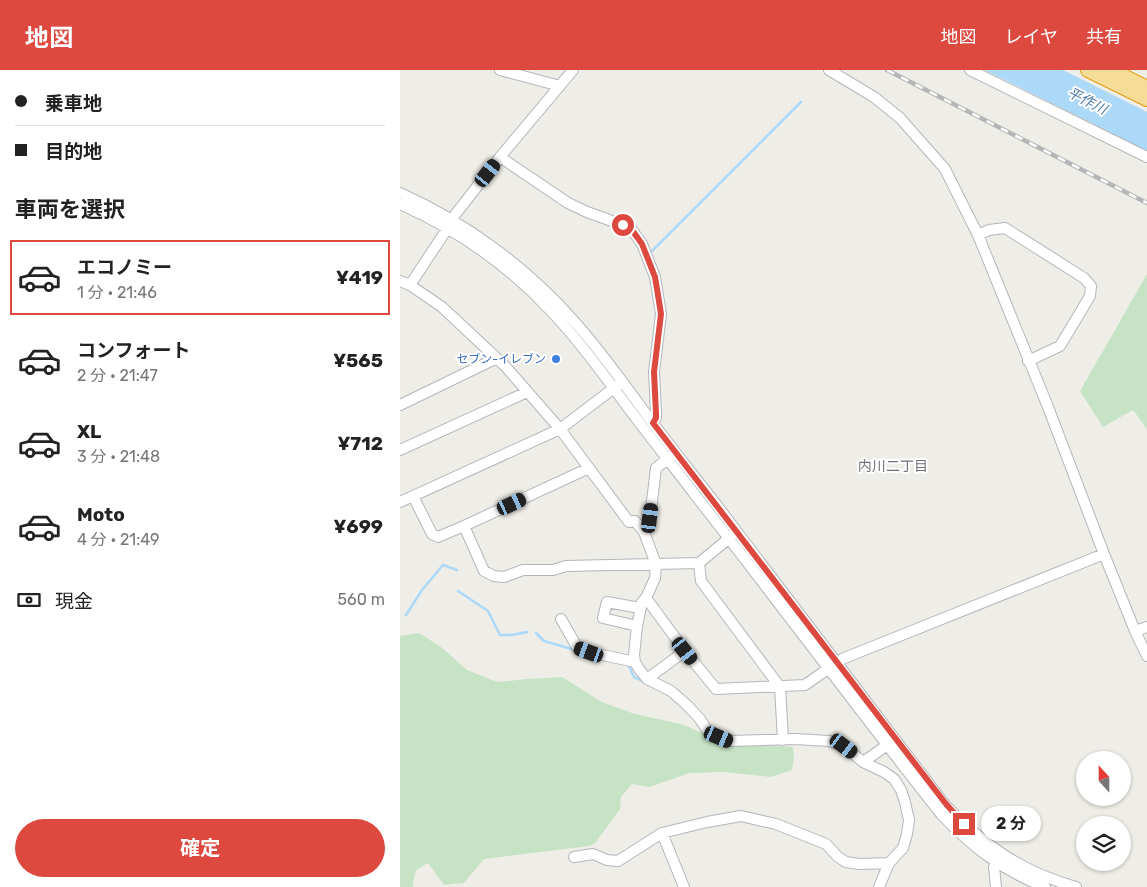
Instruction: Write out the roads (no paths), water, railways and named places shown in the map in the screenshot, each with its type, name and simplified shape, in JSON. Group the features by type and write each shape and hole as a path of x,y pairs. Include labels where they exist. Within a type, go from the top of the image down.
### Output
{"highway":[{"path":"1088,70 1147,99"},
{"path":"1111,70 1147,88"}],"street":[{"path":"500,70 560,86"},
{"path":"574,70 500,157 405,283 442,307 498,358 560,429 629,522 635,522 644,532 656,564 655,578 640,608 634,655 635,662 647,679 671,691 688,705 700,718 709,733 729,741 795,739 829,741 844,746 863,762 894,779 901,790 905,802 909,820 907,834 903,848 889,863 878,887"},
{"path":"830,70 874,97 900,118 945,169 978,235 1104,554 1147,656"},
{"path":"970,70 1147,157"},
{"path":"500,157 568,203 632,230 642,244 655,277 661,314 654,372 656,418 653,423"},
{"path":"400,193 449,224"},
{"path":"400,204 483,240 540,286 573,319 595,346 618,384 672,456 910,765 957,817 1000,859 1030,881 1045,887"},
{"path":"978,235 989,230 1005,228 1084,278 1091,286 1090,296 1060,346 1028,360"},
{"path":"400,405 498,358"},
{"path":"618,384 653,423 672,456"},
{"path":"400,502 560,429 618,384"},
{"path":"400,450 527,392"},
{"path":"644,532 650,518 656,468 672,456"},
{"path":"413,496 432,534 438,537 589,468"},
{"path":"464,526 484,571 494,576 504,577 523,570 553,570 566,566 698,563 733,535"},
{"path":"646,598 716,689 805,685 842,659 1104,554"},
{"path":"698,563 700,581 780,687 784,740"},
{"path":"637,626 603,618 607,602 640,608"},
{"path":"561,619 577,647 589,652 635,662"},
{"path":"1135,630 1147,627"},
{"path":"647,679 685,651"},
{"path":"863,762 892,742"},
{"path":"894,779 910,765"},
{"path":"574,858 593,854 607,860 618,861 662,833 741,816 776,824 826,844 838,857 846,862 859,864 889,863"},
{"path":"662,833 684,887"},
{"path":"996,887 994,867 1000,859"},
{"path":"1000,859 1076,887"}],"water":[{"name":"平作川","path":"985,70 1063,70 1147,112 1147,151"}],"waterway":[{"path":"652,251 801,102"},
{"path":"406,615 422,590 443,565 457,570"},
{"path":"458,591 488,611 500,635 527,632"},
{"path":"536,633 544,641 575,650"},
{"path":"628,664 634,677 643,681"}],"railway":[{"path":"887,70 1147,203"}],"place":[{"name":"セブン-イレブン","path":"556,359"}],"district":[{"name":"内川二丁目","path":"893,466"}]}
